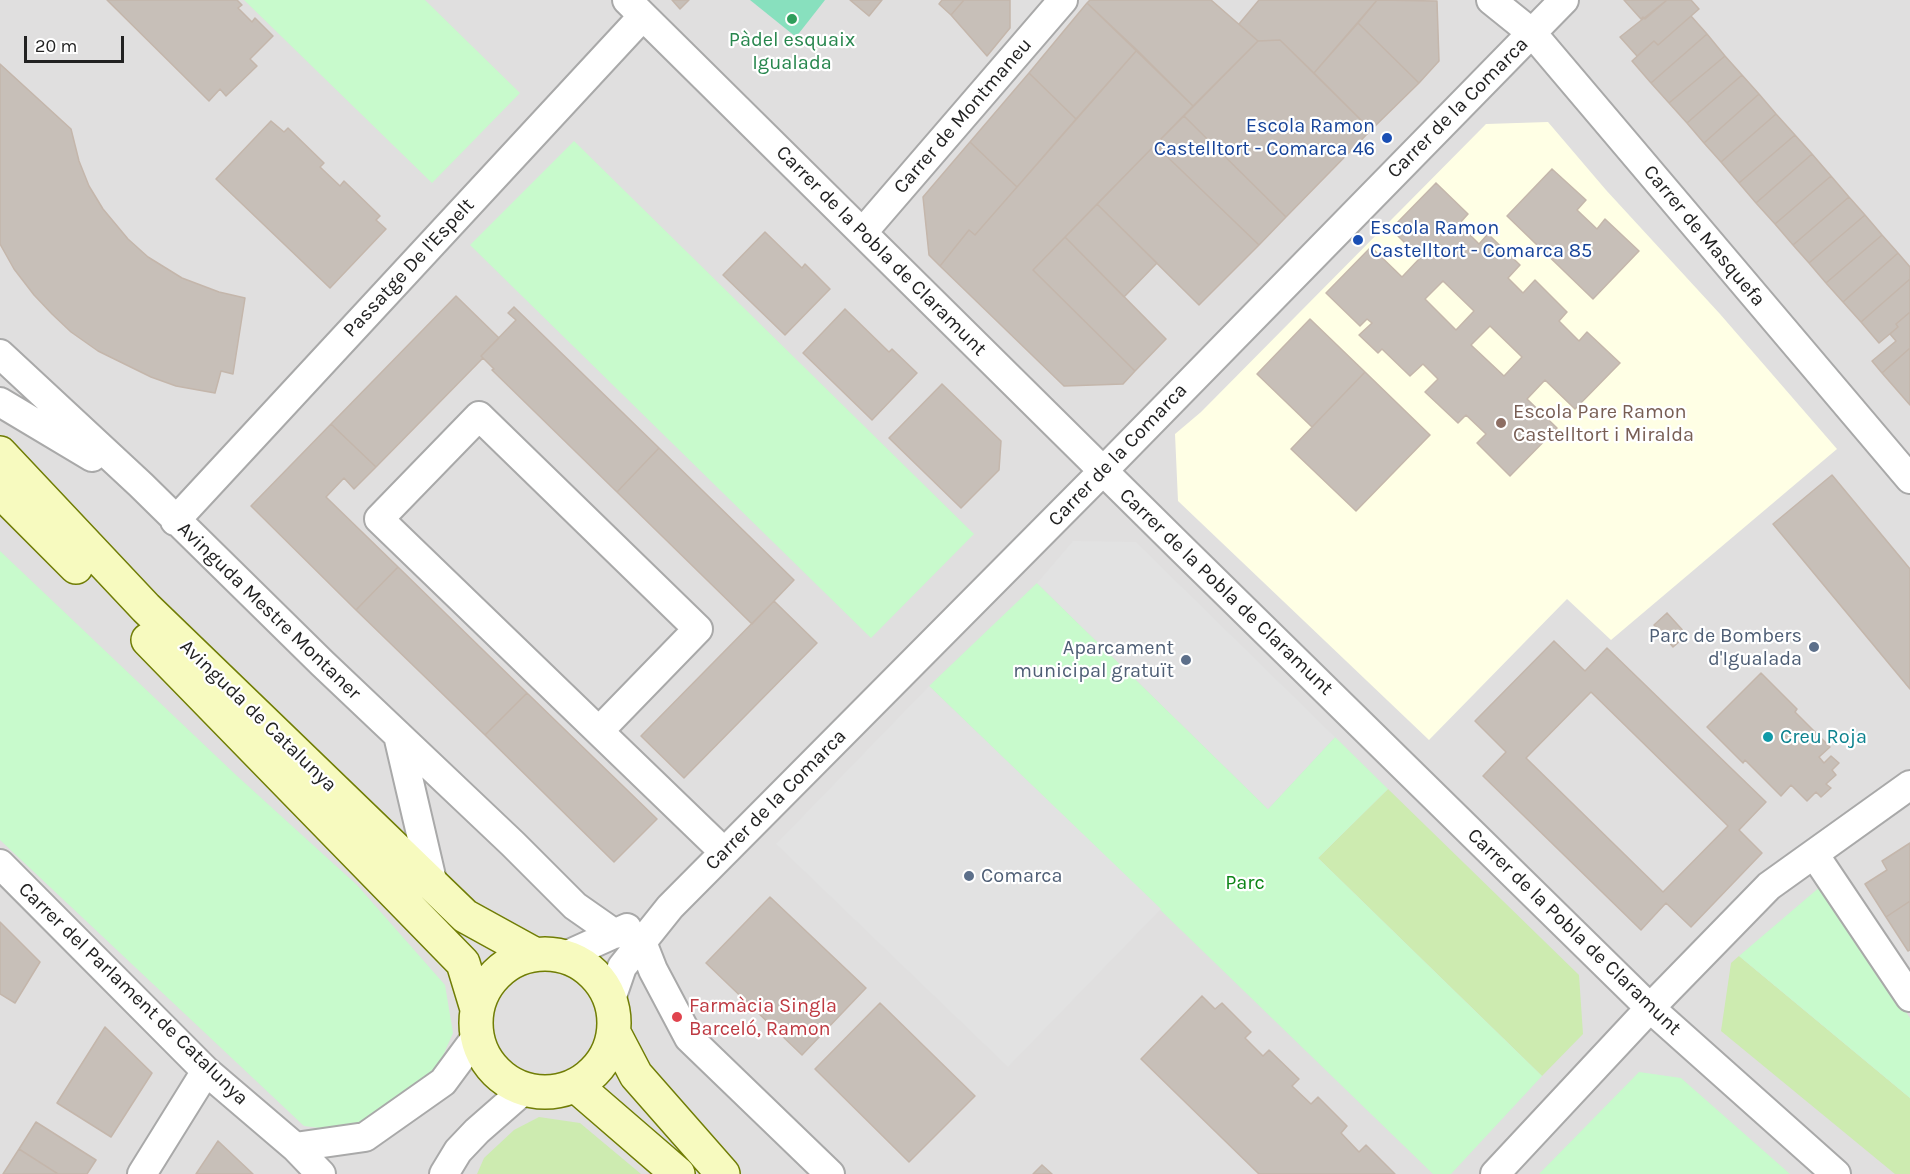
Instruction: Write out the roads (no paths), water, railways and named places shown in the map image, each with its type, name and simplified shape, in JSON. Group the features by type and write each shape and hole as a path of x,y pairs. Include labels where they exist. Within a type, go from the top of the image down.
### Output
{"street":[{"name":"Carrer de Montmaneu","path":"863,232 1063,0"},
{"name":"Carrer de Masquefa","path":"1491,0 1532,33 1910,479"},
{"name":"Carrer de la Comarca","path":"610,999 622,967 670,907 1103,471 1564,0"},
{"name":"Carrer de la Pobla de Claramunt","path":"635,8 1650,1008 1836,1174"},
{"name":"Passatge De l'Espelt","path":"175,521 455,218 635,8"},
{"name":"Avinguda Mestre Montaner","path":"0,354 141,485 175,521 575,906 615,934"},
{"name":"Avinguda Mestre Montaner","path":"0,402 141,485"},
{"path":"599,731 698,629 479,416 379,519 724,852"},
{"name":"Avinguda de Catalunya","path":"0,453 146,608 465,916 550,955"},
{"name":"Avinguda de Catalunya","path":"0,491 464,963 477,1022"},
{"path":"0,506 44,534"},
{"path":"398,735 433,885"},
{"path":"1495,1174 1650,1008 1769,886 1910,785"},
{"path":"1814,854 1910,997"},
{"name":"Carrer del Parlament de Catalunya","path":"0,864 206,1071 295,1147 321,1174"},
{"name":"Carrer de la Comarca","path":"550,955 615,934 670,907"},
{"path":"642,942 653,970 688,1038 830,1174"},
{"path":"550,955 579,962 603,985 610,999 614,1016 614,1033 610,1049 590,1076 575,1085 550,1092 525,1089 508,1081 493,1069 483,1053 477,1022 481,995 497,973 508,964 550,955"},
{"path":"295,1147 366,1137 443,1082 477,1022"},
{"path":"614,1033 636,1075 723,1174"},
{"path":"141,1174 206,1071"},
{"path":"575,1085 678,1174"},
{"path":"444,1174 464,1144 525,1089"}],"place":[{"name":"Pàdel esquaix Igualada","path":"792,19"},
{"name":"Escola Ramon Castelltort - Comarca 46","path":"1387,138"},
{"name":"Escola Ramon Castelltort - Comarca 85","path":"1358,240"},
{"name":"Escola Pare Ramon Castelltort i Miralda","path":"1501,423"},
{"name":"Parc de Bombers d'Igualada","path":"1814,647"},
{"name":"Aparcament municipal gratuït","path":"1186,660"},
{"name":"Creu Roja","path":"1768,737"},
{"name":"Comarca","path":"969,876"},
{"name":"Farmàcia Singla Barceló, Ramon","path":"677,1017"}],"park label":[{"name":"Parc","path":"1245,883"}]}
